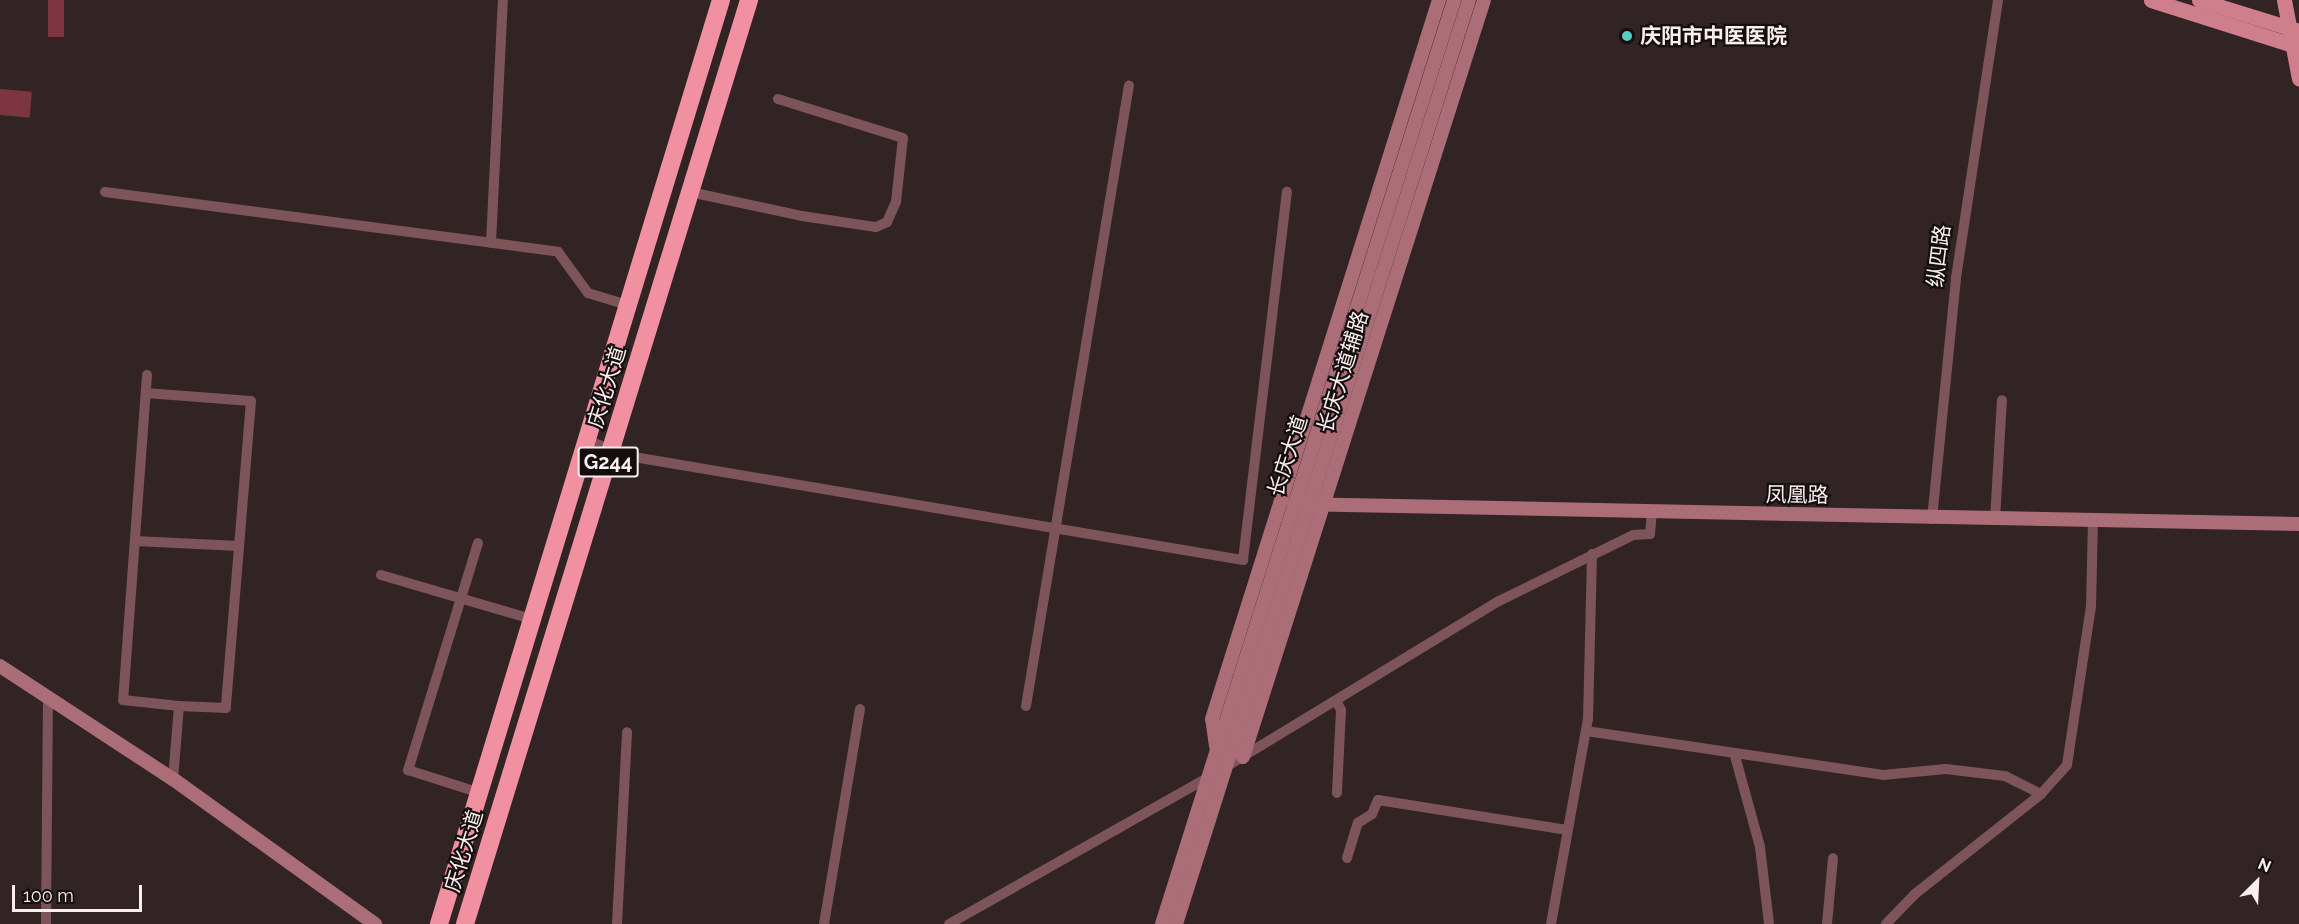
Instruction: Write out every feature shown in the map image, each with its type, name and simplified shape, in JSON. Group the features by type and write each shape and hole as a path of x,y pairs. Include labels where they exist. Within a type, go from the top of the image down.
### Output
{"highway":[{"name":"庆化大道","path":"439,924 721,0"},
{"name":"庆化大道","path":"465,924 749,0"}],"main road":[{"path":"2151,0 2295,38"},
{"path":"2199,0 2295,38"},
{"path":"2284,0 2295,38 2299,79"}],"street":[{"path":"491,243 503,0"},
{"name":"长庆大道辅路","path":"1217,752 1212,719 1438,0"},
{"name":"长庆大道","path":"1162,924 1454,0"},
{"name":"长庆大道","path":"1176,924 1226,767 1318,501 1469,0"},
{"name":"长庆大道辅路","path":"1243,757 1318,501 1484,0"},
{"name":"纵四路","path":"1930,515 1956,279 1995,0"},
{"path":"1026,706 1129,85"},
{"path":"690,192 802,216 876,227 887,222 896,202 903,138 778,99"},
{"path":"105,192 558,252 588,293 627,305"},
{"path":"586,440 611,450 1243,560 1287,192"},
{"path":"146,393 251,401 226,708 123,700 147,375"},
{"path":"1995,517 2002,400"},
{"name":"凤凰路","path":"1296,501 2299,524"},
{"name":"凤凰路","path":"1318,501 1652,512 1930,515"},
{"path":"949,924 1208,778 1499,601 1592,554 1650,534 1652,512"},
{"name":"凤凰路","path":"1995,517 2299,516"},
{"path":"1886,924 1915,894 2041,794 2067,765 2091,607 2093,521"},
{"path":"135,541 239,546"},
{"path":"478,543 408,770 480,793"},
{"path":"1551,924 1586,731 1592,554"},
{"path":"381,574 531,619"},
{"path":"0,666 173,779 375,924"},
{"path":"46,924 48,699"},
{"path":"1336,701 1341,710 1336,793"},
{"path":"173,779 179,706"},
{"path":"824,924 860,709"},
{"path":"1586,731 1735,756 1883,775 1946,769 2005,776 2041,794"},
{"path":"617,924 627,732"},
{"path":"1735,756 1760,847 1769,924"},
{"path":"1347,858 1358,823 1372,814 1378,800 1567,830"},
{"path":"1827,924 1833,858"}],"shaded area":[{"path":"48,0 64,0 64,37 48,37"},
{"path":"0,89 32,92 30,118 0,115"}],"place":[{"name":"庆阳市中医医院","path":"1627,36"}]}
